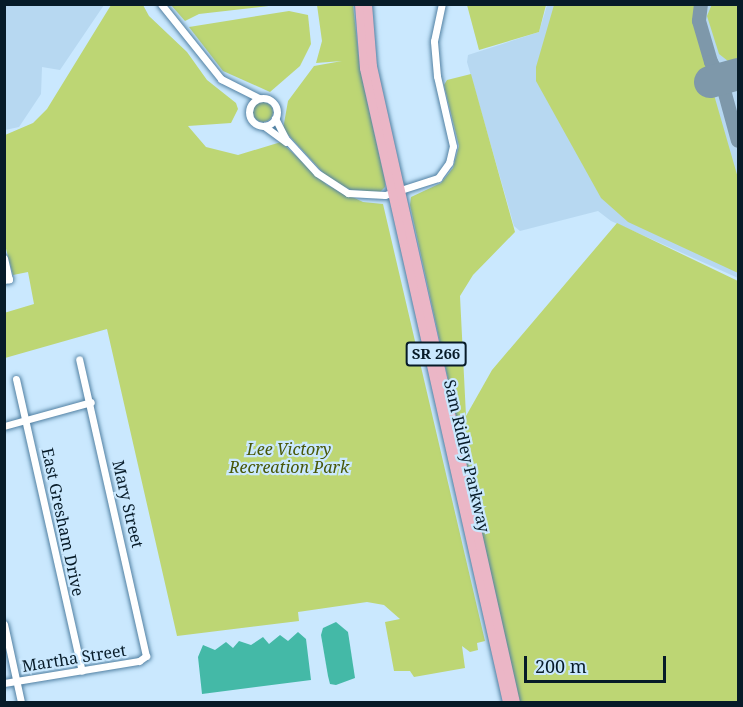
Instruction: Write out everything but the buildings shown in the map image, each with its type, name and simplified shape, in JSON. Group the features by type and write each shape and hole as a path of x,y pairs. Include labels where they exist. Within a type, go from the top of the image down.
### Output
{"main road":[{"name":"Sam Ridley Parkway","path":"359,4 364,68 396,192 515,702"},
{"name":"Sam Ridley Parkway","path":"367,4 372,66 396,192 507,702"}],"street":[{"path":"161,4 218,76 237,90 250,106 252,121 264,126 292,146 338,189 358,196 396,192 438,178 452,154 452,136 437,76 434,41 441,4"},
{"path":"237,90 273,102 275,118 292,146"},
{"path":"250,106 258,98"},
{"path":"264,126 275,118"},
{"path":"4,258 7,280"},
{"name":"Mary Street","path":"79,359 91,402 146,656"},
{"name":"East Gresham Drive","path":"16,379 82,671"},
{"path":"4,426 91,402"},
{"path":"4,624 21,702"},
{"name":"Martha Street","path":"4,683 139,661 146,656"}],"shaded area":[{"path":"4,5 104,5 60,70 42,67 41,94 19,127 5,130"},
{"path":"547,5 738,5 738,278 611,221 598,211 520,231 514,226 467,62 468,55 539,32"},
{"path":"336,622 348,632 355,678 336,685 330,684 321,635 323,628"},
{"path":"298,632 306,639 311,680 202,694 198,657 203,645 215,650 226,642 233,648 239,641 251,645 263,637 269,644 280,635 288,641"}],"green space":[{"path":"467,4 546,5 539,32 479,50"},
{"path":"712,4 738,5 738,61 728,61 719,54 707,16"},
{"name":"Lee Victory Recreation Park","path":"111,5 143,5 149,16 187,52 207,80 236,103 238,109 231,123 188,126 206,147 238,155 281,142 327,185 363,202 383,204 485,641 477,643 478,650 470,652 462,646 465,668 414,677 410,671 394,671 385,622 400,619 384,605 367,602 298,612 299,621 177,636 107,329 5,358 4,313 34,304 28,272 13,275 5,245 5,135 33,123 47,109"},
{"path":"171,5 277,5 199,14 185,21"},
{"path":"317,5 353,5 360,69 385,181 385,187 380,192 351,190 328,178 283,129 288,101 314,66 342,61 316,63 322,41"},
{"path":"554,5 695,5 693,22 738,178 738,273 628,222 601,198 536,81 536,67"},
{"path":"289,11 308,15 311,44 300,66 270,92 223,71 189,27"},
{"path":"471,74 515,232 473,275 460,296 466,416 492,370 617,223 738,281 738,702 519,702 410,205 411,197 441,183 453,168 459,146 444,85 447,80"},
{"path":"263,102 270,105 273,112 270,119 263,122 256,119 253,112 256,105"}],"taxiway":[{"path":"701,4 699,21 711,62 721,79 738,141"}],"runway":[{"path":"710,82 738,74"}]}
